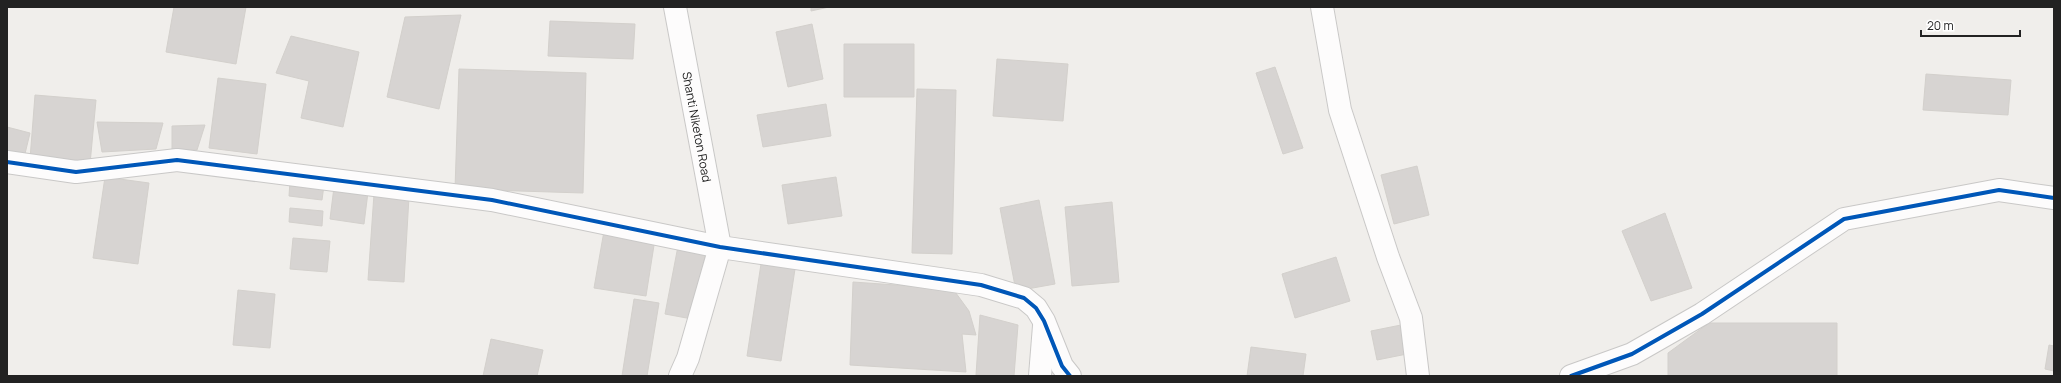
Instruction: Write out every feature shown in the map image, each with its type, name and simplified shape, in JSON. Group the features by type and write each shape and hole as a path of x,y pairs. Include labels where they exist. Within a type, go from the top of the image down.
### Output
{"street":[{"name":"Shanti Niketon Road","path":"675,7 720,247"},
{"path":"1322,7 1340,110 1388,257 1411,318 1418,376"},
{"path":"7,162 76,172 177,160 492,200 720,247 981,285 1024,298 1036,308 1044,321 1062,366 1070,376"},
{"path":"1571,376 1632,354 1702,314 1844,219 2000,190 2054,198"},
{"path":"680,376 688,358 720,247"},
{"path":"1040,376 1044,321"}],"building":[{"path":"174,7 246,7 236,64 166,52"},
{"path":"811,7 829,7 811,11"},
{"path":"461,15 439,109 387,97 405,17"},
{"path":"550,21 635,24 633,59 548,56"},
{"path":"812,24 823,79 788,87 776,32"},
{"path":"291,36 359,52 343,127 301,118 309,81 276,73"},
{"path":"844,44 914,44 914,97 844,97"},
{"path":"997,59 1068,64 1063,121 993,116"},
{"path":"1275,67 1303,148 1283,154 1256,73"},
{"path":"459,69 586,73 583,193 455,189"},
{"path":"1926,74 2011,80 2008,115 1923,110"},
{"path":"218,78 266,84 257,154 209,148"},
{"path":"917,89 956,90 952,254 912,253"},
{"path":"35,95 96,100 90,164 30,159"},
{"path":"826,104 831,136 763,147 757,115"},
{"path":"97,122 163,123 156,149 102,152"},
{"path":"205,125 197,150 172,151 172,126"},
{"path":"7,127 30,133 23,162 7,158"},
{"path":"1417,166 1429,215 1394,224 1381,175"},
{"path":"105,177 149,183 138,264 93,258"},
{"path":"836,177 842,216 788,224 782,185"},
{"path":"290,181 324,185 322,200 289,196"},
{"path":"334,187 368,192 364,224 330,219"},
{"path":"374,194 409,197 404,282 368,280"},
{"path":"1039,200 1055,284 1016,291 1000,208"},
{"path":"1112,202 1119,282 1072,286 1065,207"},
{"path":"290,208 323,211 322,226 289,222"},
{"path":"1665,213 1692,288 1651,301 1622,231"},
{"path":"604,231 655,239 646,296 594,288"},
{"path":"293,238 330,241 327,272 290,269"},
{"path":"678,246 706,251 692,319 665,314"},
{"path":"1336,257 1350,301 1295,318 1282,274"},
{"path":"761,264 795,269 781,361 747,356"},
{"path":"853,282 953,289 969,311 976,335 962,334 966,372 850,365"},
{"path":"238,290 275,294 270,348 233,345"},
{"path":"634,299 659,303 647,376 622,376"},
{"path":"980,315 1018,325 1014,376 976,375"},
{"path":"1709,323 1837,323 1837,376 1668,376 1668,353"},
{"path":"1401,325 1407,354 1377,360 1371,331"},
{"path":"491,339 543,350 537,376 483,376"},
{"path":"2049,345 2054,346 2054,371 2045,369"},
{"path":"1251,347 1306,354 1303,376 1247,376"}],"cycle path":[{"path":"7,162 76,172 177,160 492,200 720,247 981,285 1024,298 1036,308 1044,321 1062,366 1070,376"},
{"path":"1571,376 1632,354 1702,314 1844,219 1999,190 2054,198"}]}
